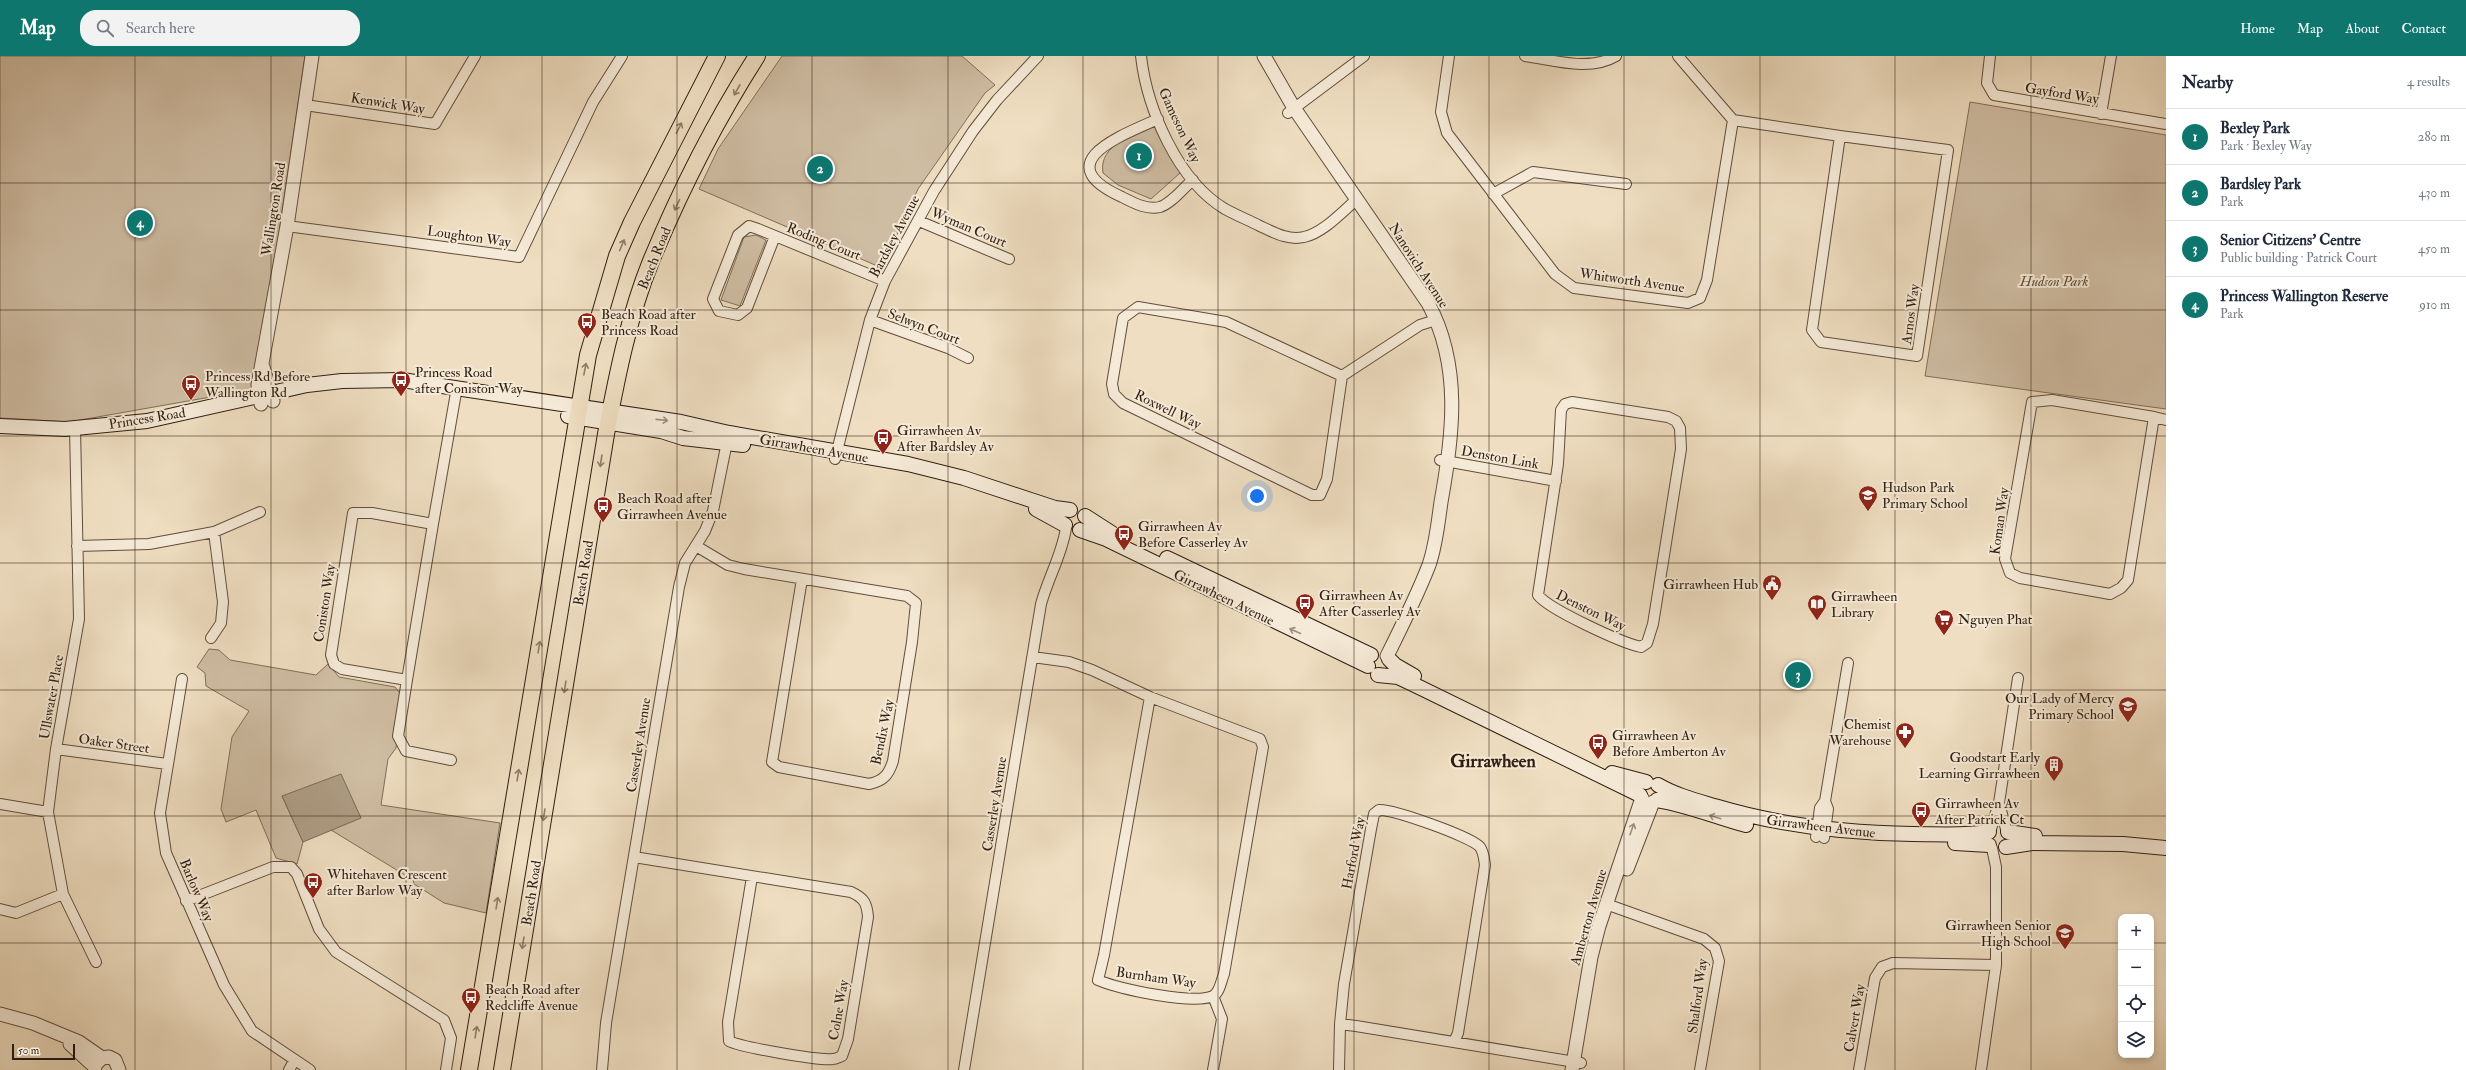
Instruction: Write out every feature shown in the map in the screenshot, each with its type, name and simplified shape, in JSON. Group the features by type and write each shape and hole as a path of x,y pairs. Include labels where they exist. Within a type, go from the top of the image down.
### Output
{"main road":[{"path":"469,1070 576,412 588,355 617,256 632,222 717,56"},
{"name":"Beach Road","path":"502,1070 609,418 622,356 651,262 706,146 757,56"},
{"name":"Princess Road","path":"0,434 75,432 147,421 266,398 342,381 402,380 576,412"},
{"name":"Girrawheen Avenue","path":"576,412 609,418 662,431 683,438 728,438 934,469 1055,508 1080,511 1085,516 1114,535 1379,660"},
{"name":"Princess Road","path":"0,426 75,432"},
{"name":"Girrawheen Avenue","path":"836,455 939,479 1039,510 1072,529 1106,539 1404,670 1620,776 1650,794 1716,817 1749,825 1820,833 1865,842 2123,844 2166,848"},
{"path":"1070,510 1064,516 1072,529 1085,524 1085,516"},
{"path":"2007,831 2022,835 2118,837 2166,841"},
{"path":"1995,842 2010,840 2007,831"}],"street":[{"name":"Wallington Road","path":"266,398 258,385 263,366 287,226 312,56"},
{"name":"Kenwick Way","path":"305,105 435,124 475,56"},
{"name":"Loughton Way","path":"287,226 519,257 593,102 622,56"},
{"name":"Bardsley Avenue","path":"836,455 870,320 885,281 934,191 973,131 997,100 1038,56"},
{"name":"Gameson Way","path":"1141,56 1147,88 1158,119 1182,166 1193,180 1225,209 1281,235 1295,239 1306,237 1321,228 1353,202"},
{"name":"Nanovich Avenue","path":"1256,56 1265,77 1291,111 1432,321 1446,399 1444,461 1424,554 1379,660"},
{"name":"Nanovich Avenue","path":"1264,56 1291,111"},
{"path":"1291,111 1364,56"},
{"name":"Whitworth Avenue","path":"1449,56 1440,112 1447,133 1554,274 1574,288 1688,303 1700,298 1707,280 1733,120"},
{"path":"1525,56 1585,65 1605,63 1616,56"},
{"path":"1678,56 1733,120"},
{"name":"Gayford Way","path":"1990,56 1986,74 1987,83 1994,95 2166,124"},
{"path":"2101,114 2111,56"},
{"path":"1158,119 1102,147 1089,166 1090,175 1096,184 1108,191 1150,208 1161,206 1170,201 1193,180"},
{"name":"Arnos Way","path":"1733,120 1948,150 1918,356 1821,342 1812,330 1840,136"},
{"path":"1493,194 1532,172 1626,184"},
{"name":"Wyman Court","path":"919,221 1009,259"},
{"name":"Roding Court","path":"775,236 747,308 738,315 719,311 713,299 738,235 750,226 775,236 885,281"},
{"name":"Roxwell Way","path":"1138,307 1226,322 1342,376 1327,479 1320,495 1312,495 1123,403 1114,394 1112,384 1123,318 1138,307"},
{"name":"Selwyn Court","path":"870,320 948,348 968,358"},
{"path":"1342,376 1420,325 1432,321"},
{"path":"450,760 406,751 398,736 456,391"},
{"name":"Koman Way","path":"2154,417 2128,580 2121,588 2110,594 2020,578 2010,572 2005,559 2032,402 2052,400 2154,417 2166,420"},
{"name":"Denston Way","path":"1572,402 1596,404 1668,417 1676,422 1680,428 1680,463 1653,624 1647,643 1641,647 1556,609 1543,601 1538,595 1556,481 1560,419 1565,404 1572,402"},
{"name":"Ullswater Place","path":"75,432 79,619 56,749 48,812 63,894 96,962"},
{"name":"Casserley Avenue","path":"602,1070 604,1034 679,587 685,563 696,546 713,511 728,438"},
{"name":"Denston Link","path":"1444,461 1556,481"},
{"path":"77,546 149,544 214,532 260,512"},
{"name":"Coniston Way","path":"407,680 342,669 334,664 331,655 350,525 353,513 372,513 433,524"},
{"name":"Casserley Avenue","path":"964,1070 1045,590 1063,546 1072,529"},
{"path":"211,638 221,623 223,602 214,532"},
{"name":"Bendix Way","path":"696,546 728,566 907,596 916,603 912,642 893,761 890,772 884,778 876,782 869,784 779,767 772,762 802,579"},
{"name":"Burnham Way","path":"1033,657 1069,662 1092,670 1150,697 1260,739 1263,747 1224,974 1217,992 1213,996 1191,999 1111,985 1098,980 1103,961 1150,697"},
{"path":"1820,833 1820,808 1825,801 1848,663"},
{"path":"1981,1070 1996,964 1995,842 1999,803 2018,678"},
{"name":"Barlow Way","path":"182,679 160,813 166,853 224,986 252,1032 292,1066 310,1070"},
{"name":"Oaker Street","path":"56,749 167,764"},
{"name":"Amberton Avenue","path":"1577,1066 1610,906 1650,794"},
{"path":"1999,803 2007,831"},
{"path":"0,804 48,812"},
{"name":"Harford Way","path":"1339,1070 1340,1024 1344,984 1372,821 1374,814 1384,809 1465,838 1480,847 1484,855 1483,873 1462,1006 1454,1042"},
{"name":"Colne Way","path":"634,857 851,892 866,901 868,917 848,1039 842,1056 833,1059 819,1058 743,1047 729,1041 728,1022 752,877"},
{"path":"186,900 273,867 291,867 297,874 318,929 336,952 444,1020 451,1038 446,1070"},
{"path":"0,910 16,913 63,894"},
{"name":"Shalford Way","path":"1610,906 1704,939 1710,943 1718,954 1719,960 1700,1070"},
{"name":"Calvert Way","path":"1859,1070 1875,978 1882,968 1893,963 1996,964"},
{"path":"1213,996 1222,1019 1213,1070"},
{"path":"0,1014 33,1023 62,1037 97,1065 113,1058 120,1069"},
{"path":"1340,1024 1454,1042 1577,1066"}],"green space":[{"path":"0,56 305,56 256,389 69,422 0,418"},
{"path":"782,56 962,56 995,85 985,93 918,189 882,268 699,189 718,149"},
{"name":"Hudson Park","path":"1970,102 2166,135 2166,409 1925,376"},
{"path":"1156,125 1180,173 1151,199 1118,185 1103,173 1103,163 1106,155 1112,147 1129,136"},
{"path":"756,235 766,240 740,306 721,300 744,237"},
{"path":"209,649 219,650 230,660 316,675 328,664 339,677 395,687 402,696 396,748 388,759 381,805 500,823 486,913 444,903 414,884 413,880 331,830 361,817 282,796 303,842 297,864 276,858 256,810 226,822 221,809 232,737 249,711 206,686 205,673 197,667"}],"shaded area":[{"path":"341,774 361,818 303,842 282,796"}],"place":[{"name":"Bexley Park","path":"1139,156"},
{"name":"Bardsley Park","path":"820,169"},
{"name":"Princess Wallington Reserve","path":"140,223"},
{"name":"Beach Road after Princess Road","path":"587,339"},
{"name":"Princess Road after Coniston Way","path":"401,397"},
{"name":"Princess Rd Before Wallington Rd","path":"191,401"},
{"name":"Girrawheen Av After Bardsley Av","path":"883,455"},
{"name":"Hudson Park Primary School","path":"1868,512"},
{"name":"Beach Road after Girrawheen Avenue","path":"603,523"},
{"name":"Girrawheen Av Before Casserley Av","path":"1124,551"},
{"name":"Girrawheen Hub","path":"1772,601"},
{"name":"Girrawheen Av After Casserley Av","path":"1305,620"},
{"name":"Girrawheen Library","path":"1817,621"},
{"name":"Nguyen Phat","path":"1944,636"},
{"name":"Senior Citizens' Centre","path":"1798,675"},
{"name":"Our Lady of Mercy Primary School","path":"2128,723"},
{"name":"Chemist Warehouse","path":"1905,749"},
{"name":"Girrawheen Av Before Amberton Av","path":"1598,760"},
{"name":"Goodstart Early Learning Girrawheen","path":"2054,782"},
{"name":"Girrawheen Av After Patrick Ct","path":"1921,828"},
{"name":"Whitehaven Crescent after Barlow Way","path":"313,899"},
{"name":"Girrawheen Senior High School","path":"2065,950"},
{"name":"Beach Road after Redcliffe Avenue","path":"471,1014"}],"district":[{"name":"Girrawheen","path":"1493,761"}]}
